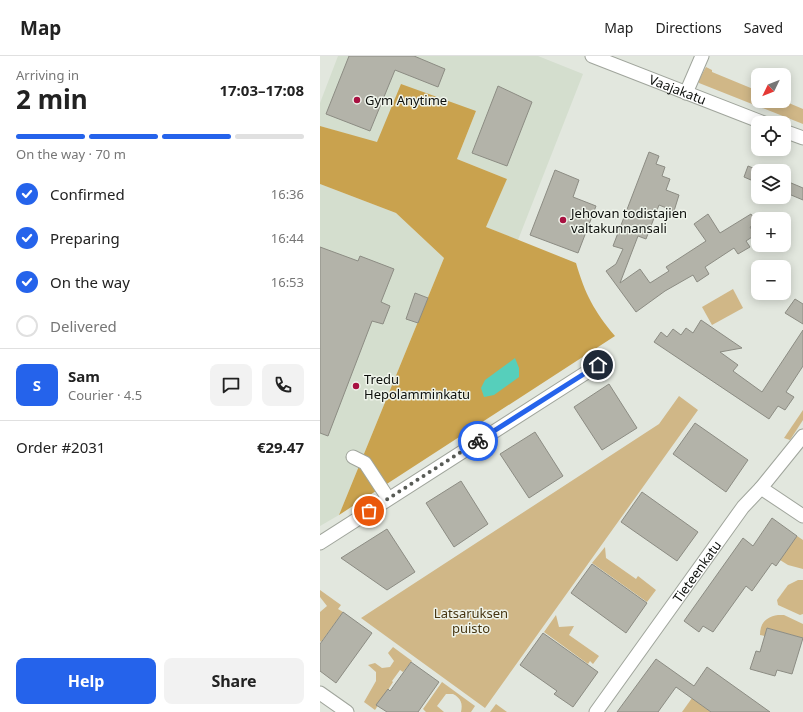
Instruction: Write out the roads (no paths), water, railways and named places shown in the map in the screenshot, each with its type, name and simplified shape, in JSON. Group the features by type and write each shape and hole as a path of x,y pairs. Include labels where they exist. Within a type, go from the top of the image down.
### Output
{"street":[{"name":"Vaajakatu","path":"592,56 751,118"},
{"path":"686,93 702,56"},
{"path":"791,134 803,138"},
{"path":"320,543 388,498 598,365"},
{"name":"Tieteenkatu","path":"596,712 743,507 761,488 803,436"},
{"path":"353,457 365,463 388,498"},
{"path":"761,488 803,516"},
{"path":"320,693 347,712"}],"water":[{"path":"515,358 519,368 519,377 494,395 484,397 481,388 485,380"}],"place":[{"name":"Gym Anytime","path":"357,100"},
{"name":"Jehovan todistajien valtakunnansali","path":"563,220"},
{"name":"Tredu Hepolamminkatu","path":"356,386"}],"park label":[{"name":"Latsaruksen puisto","path":"471,620"}]}
